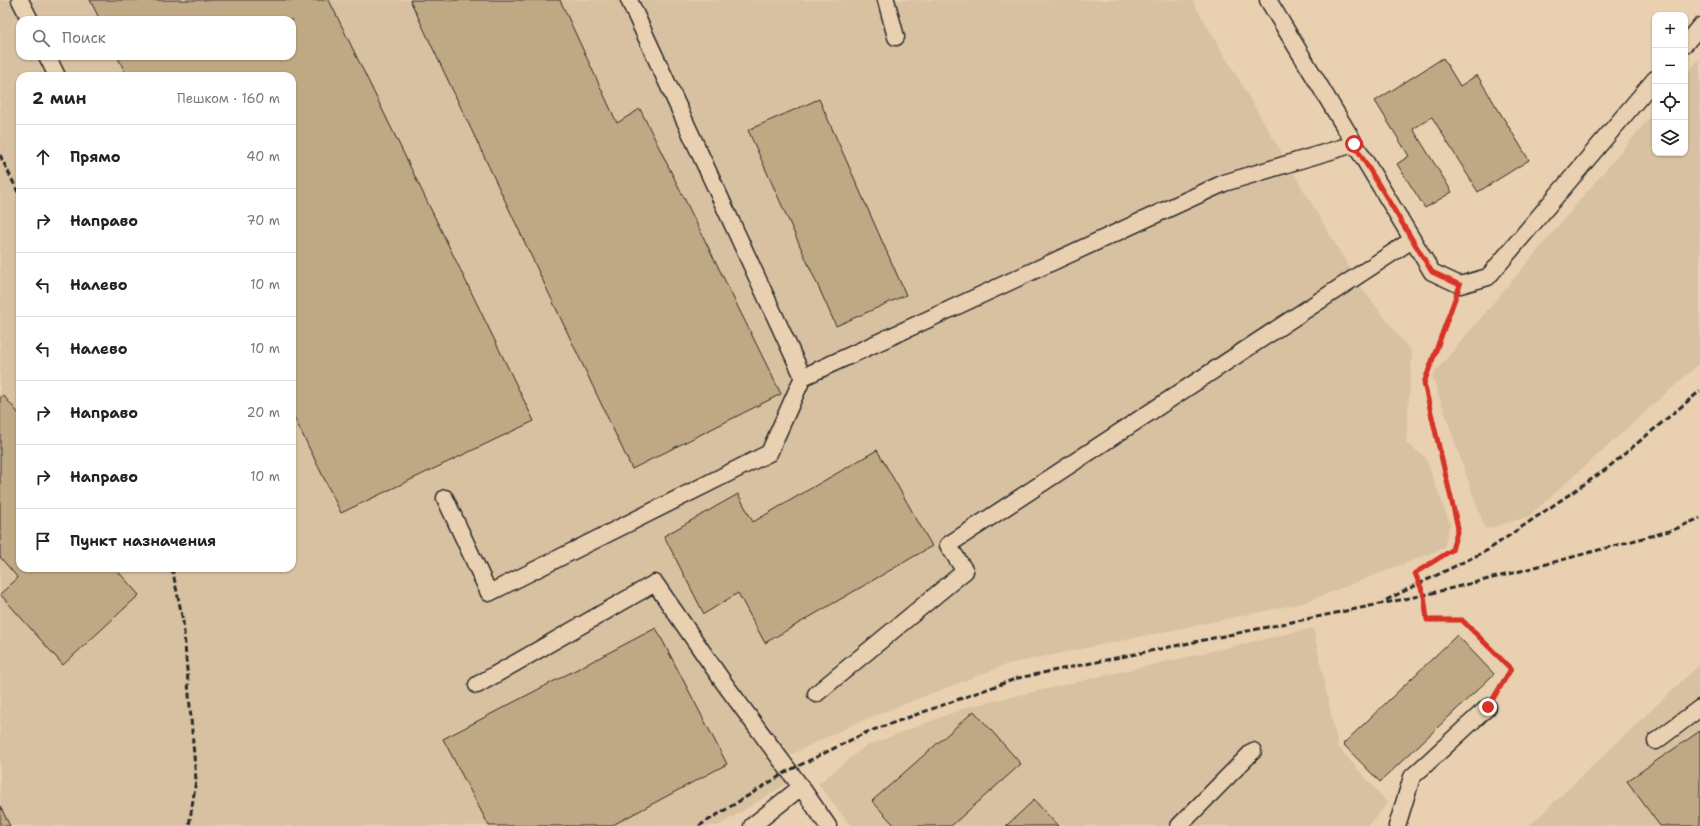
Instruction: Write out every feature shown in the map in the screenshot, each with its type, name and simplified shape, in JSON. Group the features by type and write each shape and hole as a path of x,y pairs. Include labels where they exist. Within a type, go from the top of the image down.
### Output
{"lane":[{"path":"20,0 28,16"},
{"path":"629,0 803,378"},
{"path":"886,0 896,37"},
{"path":"1268,0 1432,272 1460,285 1488,277 1652,83"},
{"path":"1688,40 1700,26"},
{"path":"49,60 54,72"},
{"path":"445,498 489,593 769,453 803,378 1224,183 1354,144"},
{"path":"816,694 965,571 948,545 1412,240"},
{"path":"477,685 655,582 724,684 801,787 828,826"},
{"path":"1397,826 1412,777 1488,707"},
{"path":"1656,741 1700,708"},
{"path":"1179,826 1253,751"},
{"path":"752,826 801,787"}],"path":[{"path":"1460,285 1424,383 1458,528 1452,550 1415,573 1424,595 1427,620 1462,620 1511,669 1488,707"}],"shaded area":[{"path":"0,0 1192,0 1360,286 1412,353 1406,443 1425,457 1450,524 1444,548 1303,603 1008,664 858,722 782,759 796,778 718,826 0,826"},
{"path":"1700,58 1700,363 1528,517 1485,529 1432,376 1652,115 1652,156 1688,156 1688,72"},
{"path":"1313,628 1338,747 1388,803 1368,826 851,826 818,784 864,747 967,707"},
{"path":"1700,648 1700,826 1529,826 1699,665"}],"building":[{"path":"90,0 329,0 534,421 341,513 296,421 296,72 125,72 119,60 296,60 296,16 98,16"},
{"path":"410,0 560,0 617,123 640,109 781,394 632,469"},
{"path":"1443,58 1460,86 1477,75 1529,160 1478,192 1432,117 1413,129 1452,192 1425,208 1397,164 1409,156 1375,101"},
{"path":"819,99 906,295 836,326 748,130"},
{"path":"3,395 16,410 16,572 119,572 139,595 63,665 0,594 18,578 0,557 0,398"},
{"path":"877,450 932,546 765,643 738,593 704,614 664,536 738,494 753,522"},
{"path":"656,628 727,764 611,826 489,826 443,739"},
{"path":"1457,635 1494,674 1380,782 1343,744"},
{"path":"974,711 1021,764 951,826 895,826 872,801"},
{"path":"1700,731 1700,826 1660,826 1627,781"},
{"path":"1034,800 1058,826 1006,826"},
{"path":"0,806 10,826 0,826"}],"railway":[{"path":"0,155 16,188"},
{"path":"1386,600 1488,550 1605,470 1700,391"},
{"path":"699,826 788,771 865,733 1018,678 1424,595 1673,530 1700,518"},
{"path":"173,572 183,621 196,780 189,826"}],"route":[{"path":"1354,144 1432,272 1460,285 1424,383 1458,528 1452,550 1415,573 1424,595 1427,620 1462,620 1511,669 1488,707"}]}
